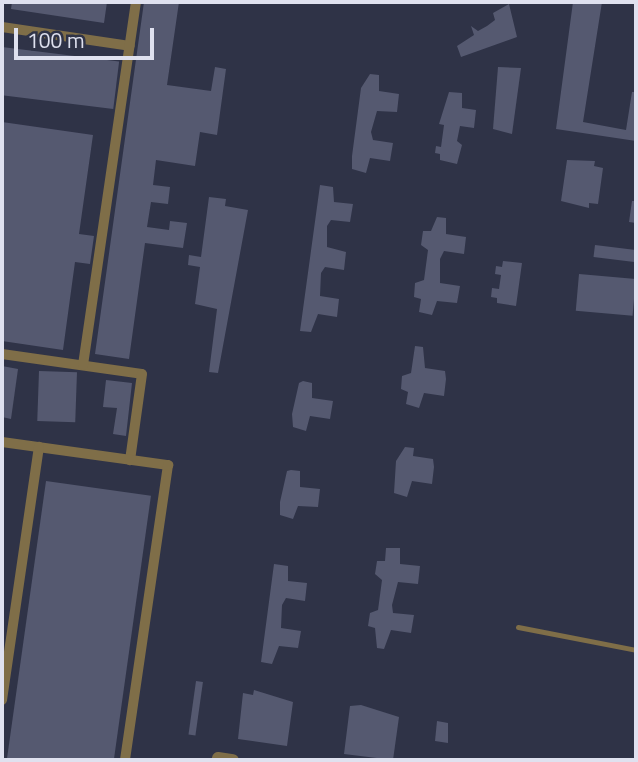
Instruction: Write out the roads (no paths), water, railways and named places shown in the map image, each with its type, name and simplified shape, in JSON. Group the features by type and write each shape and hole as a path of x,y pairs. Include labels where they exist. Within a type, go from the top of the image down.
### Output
{"street":[{"path":"83,365 136,2"},
{"path":"2,27 130,46"},
{"path":"2,354 142,374 130,460"},
{"path":"2,442 168,465 125,760"},
{"path":"2,699 39,447"},
{"path":"218,758 233,760"}],"lane":[{"path":"518,627 636,650"}]}
